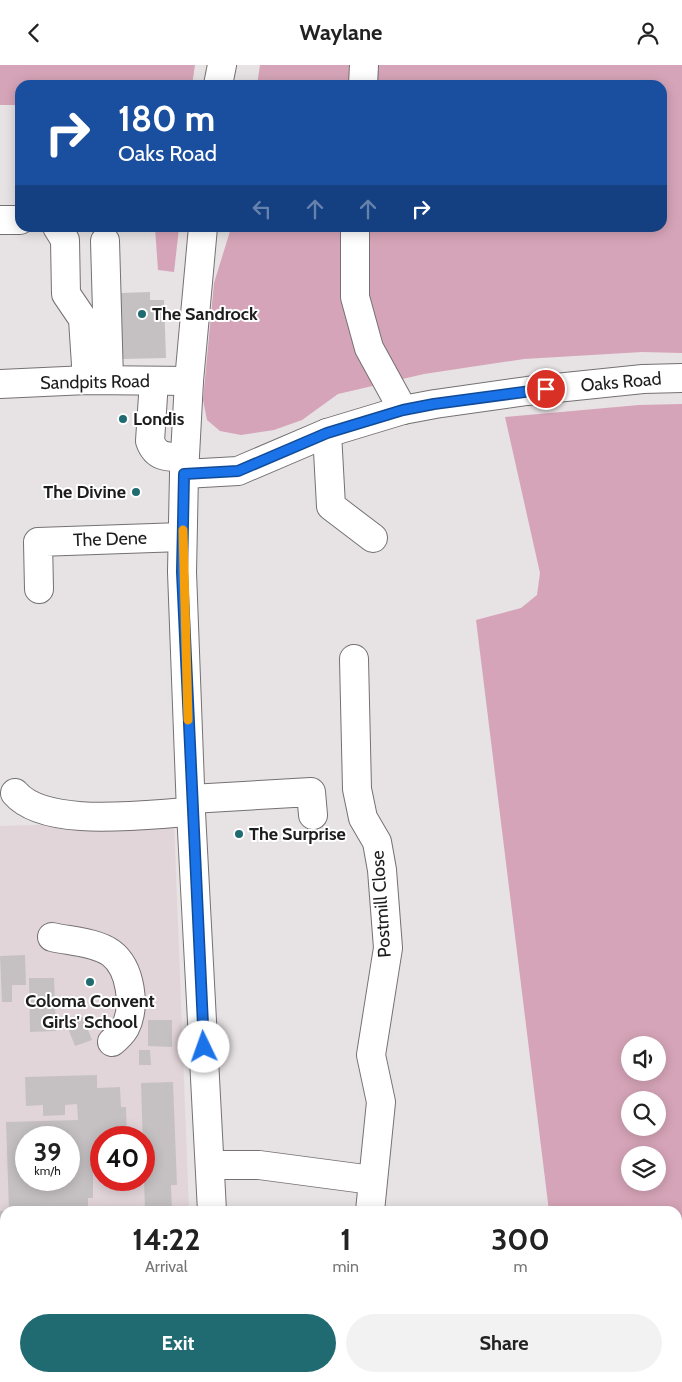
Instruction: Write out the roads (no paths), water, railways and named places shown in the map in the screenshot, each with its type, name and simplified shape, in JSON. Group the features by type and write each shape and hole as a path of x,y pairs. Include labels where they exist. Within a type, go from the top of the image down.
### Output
{"street":[{"path":"219,80 222,65"},
{"path":"363,80 364,65"},
{"path":"0,220 15,220"},
{"path":"60,232 65,240 66,294 83,319 98,380"},
{"path":"203,232 189,381 182,537 191,806 212,1206"},
{"path":"357,232 355,297 369,348 403,410"},
{"path":"98,380 105,241"},
{"name":"Oaks Road","path":"154,381 150,441 154,451 162,457 184,466 238,471 327,433 403,410 527,391 643,379 682,378"},
{"name":"Sandpits Road","path":"0,384 98,380 189,381"},
{"path":"327,433 331,506 373,538"},
{"name":"The Dene","path":"39,589 38,531 182,537"},
{"name":"Postmill Close","path":"354,659 357,789 363,819 377,842 382,870 388,948 371,1055 381,1102 370,1206"},
{"path":"15,793 23,802 51,813 89,816 311,792 313,815"},
{"path":"52,937 101,948 111,953 120,964 128,984 131,1002 130,1016 124,1030 112,1043"},
{"path":"210,1165 259,1165 303,1173 372,1180"}],"place":[{"name":"The Sandrock","path":"142,314"},
{"name":"Londis","path":"123,419"},
{"name":"The Divine","path":"136,492"},
{"name":"The Surprise","path":"239,834"},
{"name":"Coloma Convent Girls' School","path":"90,982"}]}
